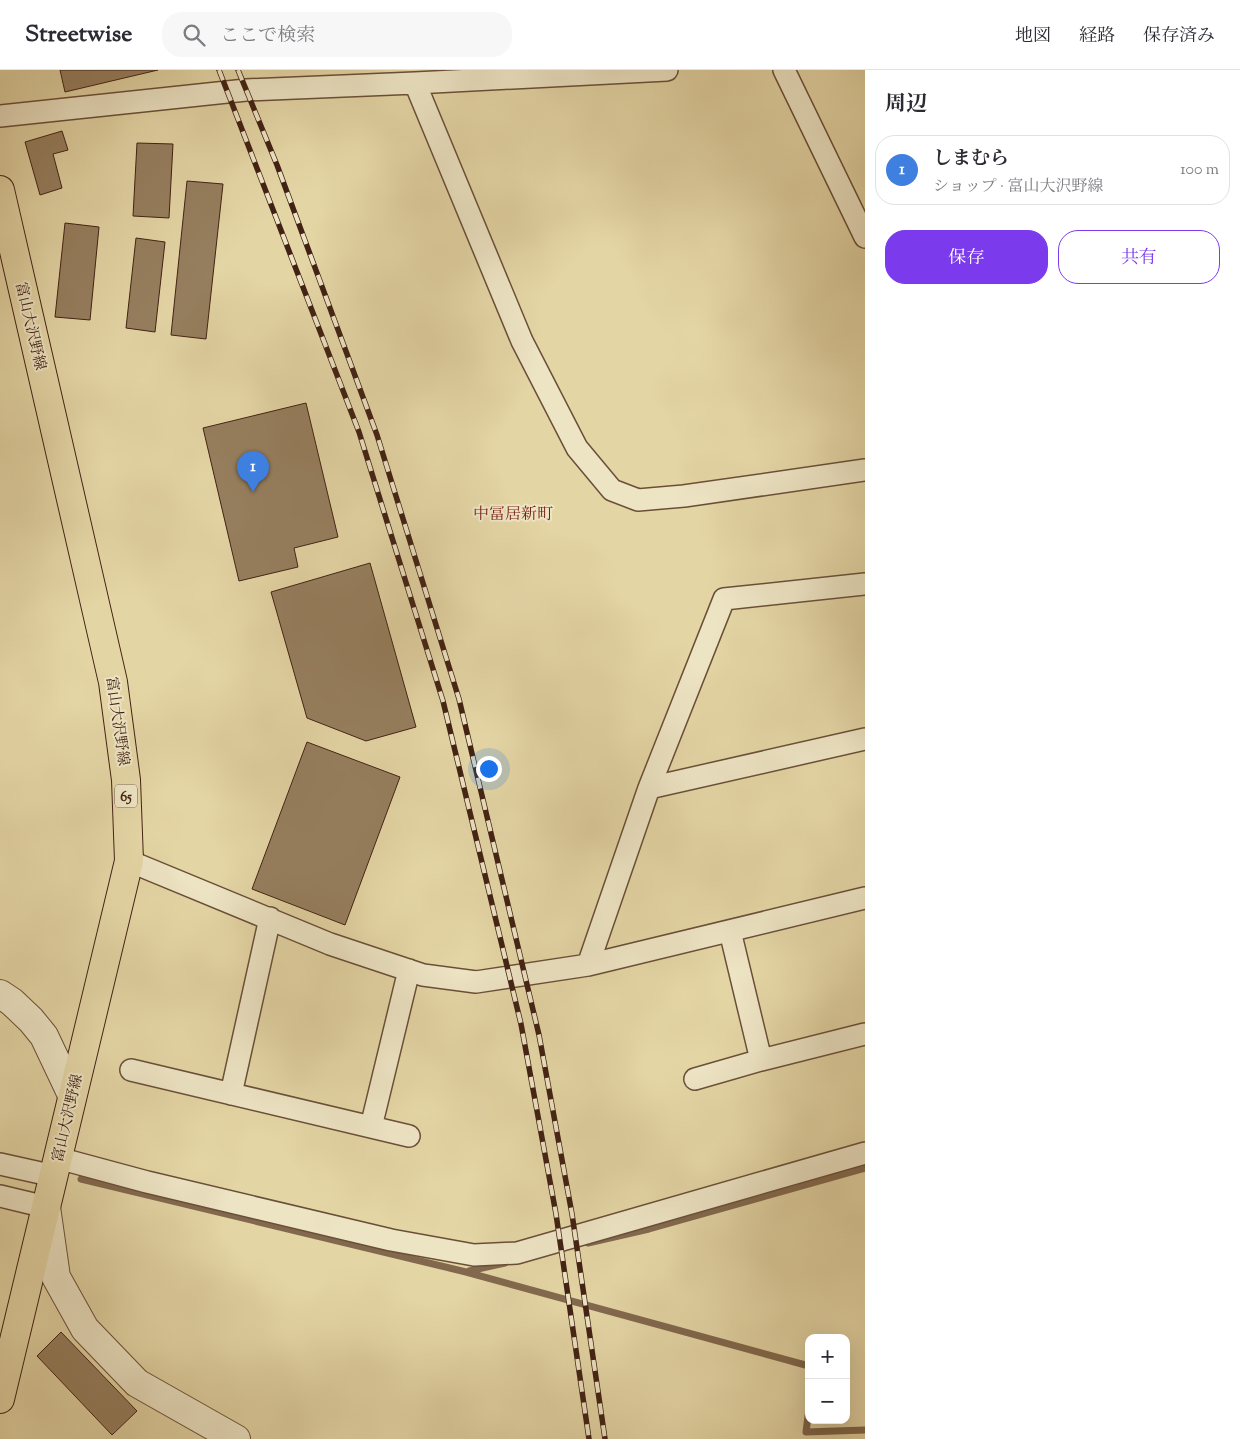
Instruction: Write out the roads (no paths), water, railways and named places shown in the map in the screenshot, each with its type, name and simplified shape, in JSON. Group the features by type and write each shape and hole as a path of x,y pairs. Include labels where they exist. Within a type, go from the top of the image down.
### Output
{"main road":[{"name":"富山大沢野線","path":"0,190 113,682 126,780 129,861 0,1400"}],"street":[{"path":"0,116 246,90 667,70"},
{"path":"784,70 865,237"},
{"path":"414,83 522,341 577,448 612,490 638,500 684,496 865,470"},
{"path":"588,965 649,788 724,599 865,584"},
{"path":"649,788 865,739"},
{"path":"129,861 330,944 423,975 476,982 588,965 865,898"},
{"path":"231,1094 270,918"},
{"path":"730,931 760,1060"},
{"path":"370,1127 409,970"},
{"path":"0,994 12,1002 31,1020 44,1036 72,1094"},
{"path":"696,1079 760,1060 865,1034"},
{"path":"131,1070 408,1136"},
{"path":"0,1164 56,1167 147,1182 391,1240 474,1255 516,1252 865,1153"},
{"path":"0,1196 46,1207 56,1277 85,1329 137,1383 226,1438"}],"waterway":[{"path":"588,1243 649,1229 865,1168"},
{"path":"81,1179 466,1272 805,1365"},
{"path":"469,1271 505,1263"},
{"path":"807,1424 806,1432 865,1430"}],"railway":[{"path":"219,70 359,432 443,701 521,1024 556,1214 589,1439"},
{"path":"238,70 277,165 377,435 459,699 539,1035 572,1214 605,1439"}],"place":[{"name":"しまむら","path":"253,492"}],"district":[{"name":"中冨居新町","path":"513,513"}]}
